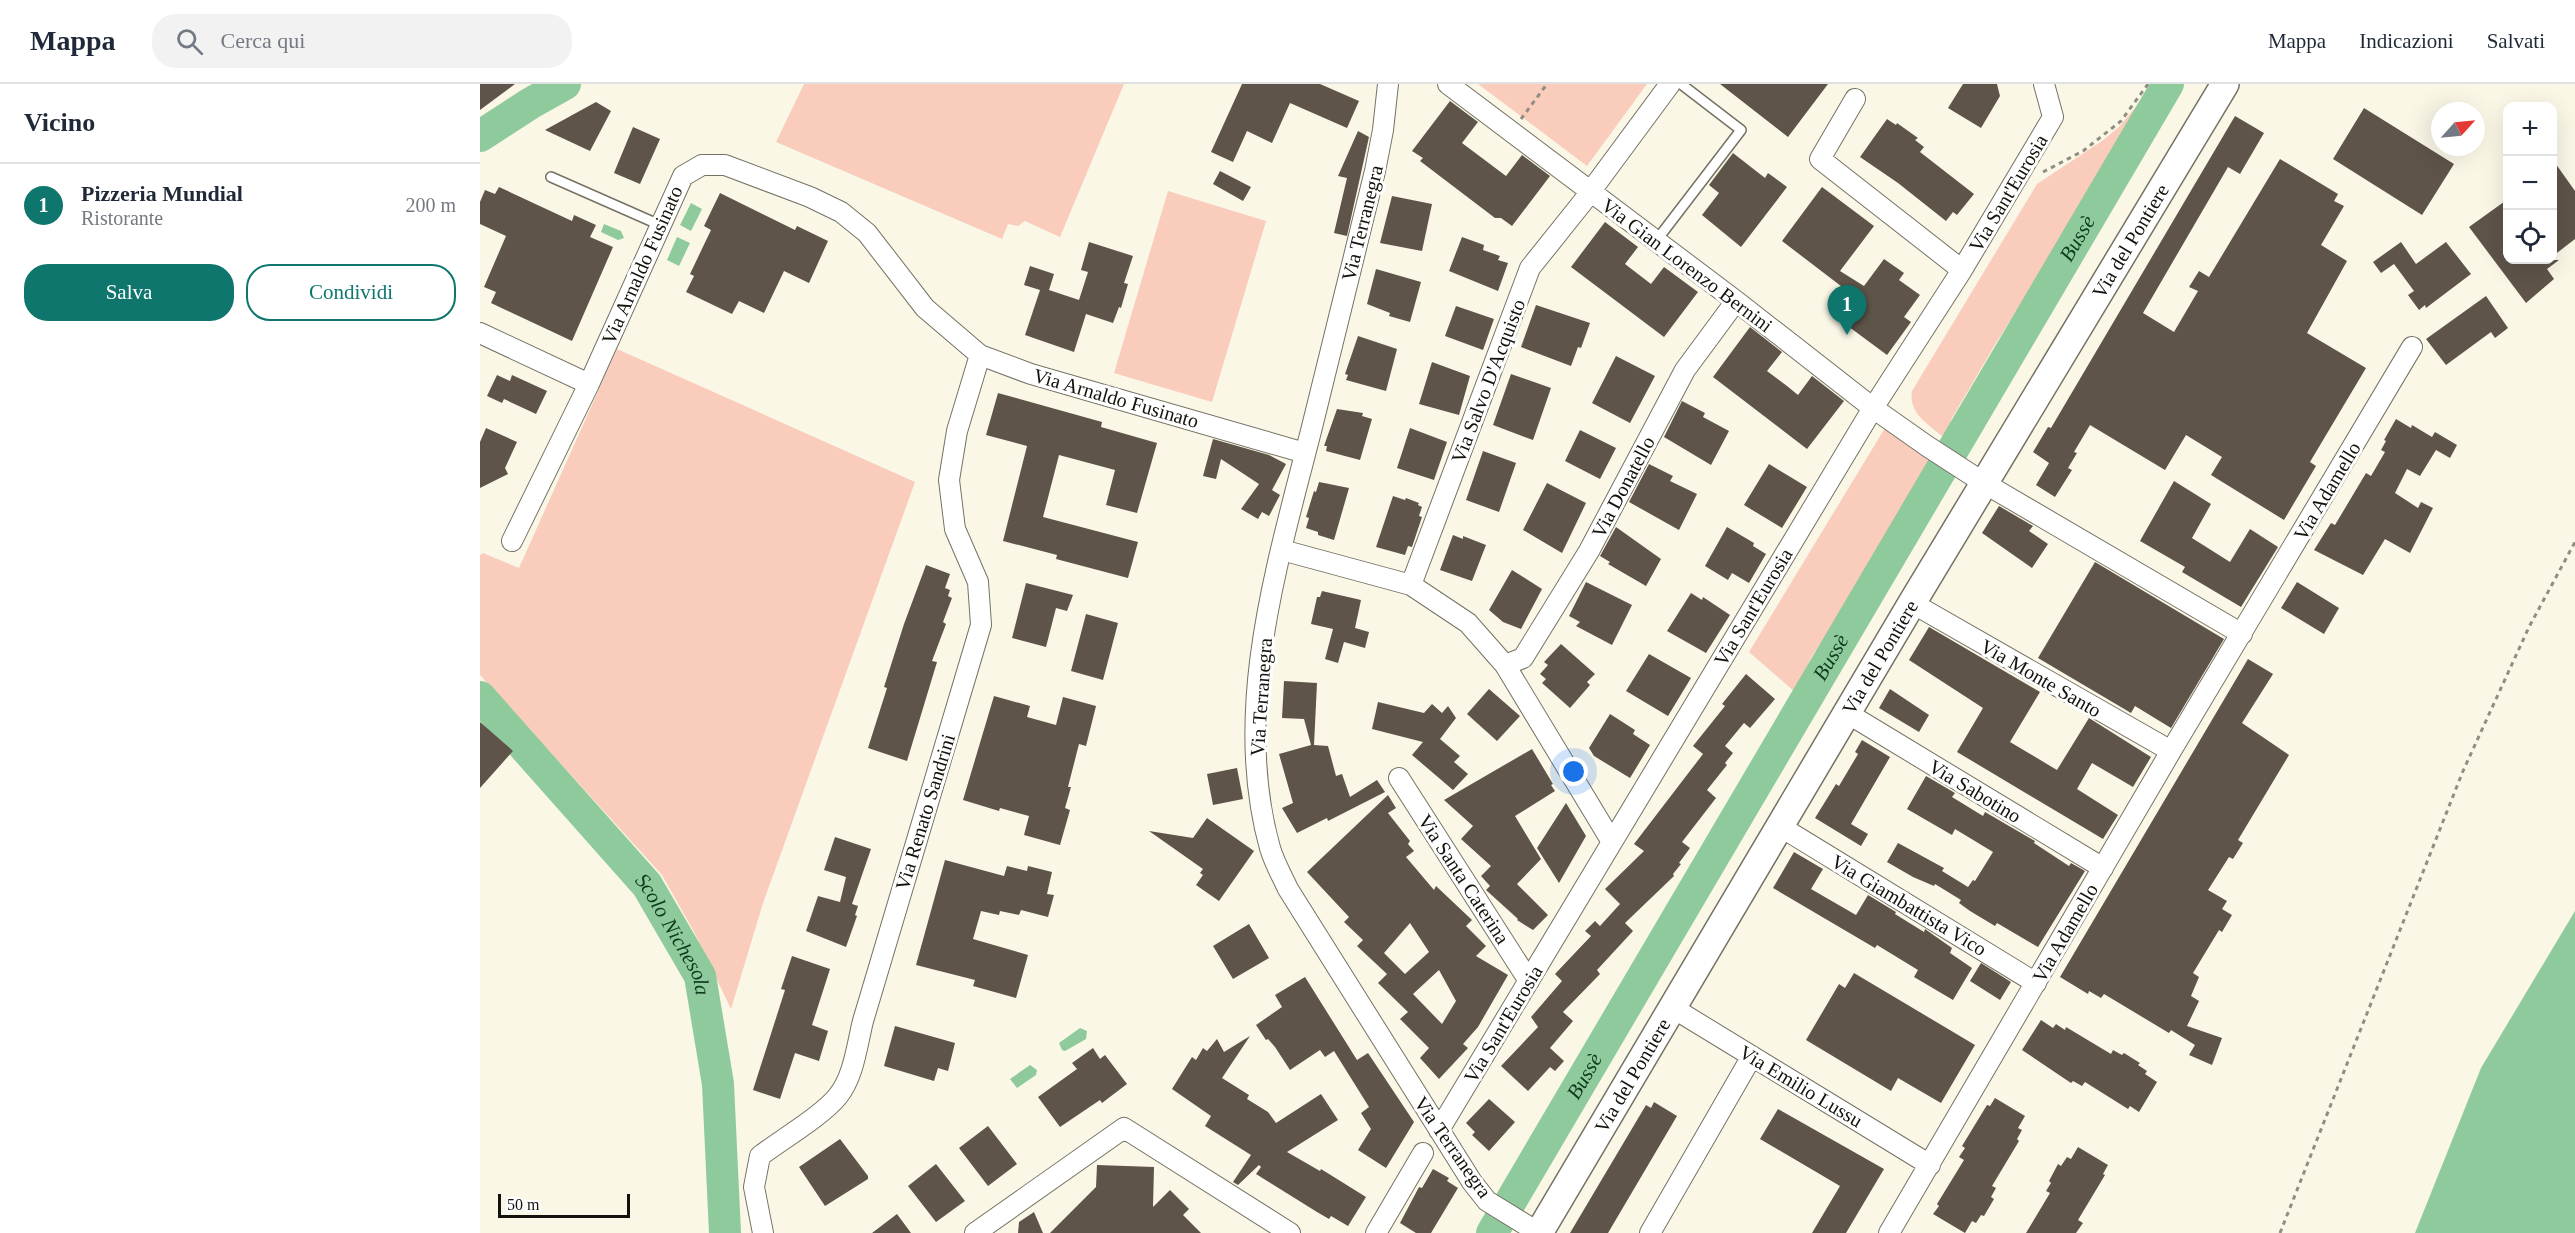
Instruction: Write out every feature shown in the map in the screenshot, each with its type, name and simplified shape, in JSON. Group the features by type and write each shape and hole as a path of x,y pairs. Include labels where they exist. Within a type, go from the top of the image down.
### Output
{"main road":[{"name":"Via del Pontiere","path":"1534,1230 1673,1008 1781,827 1912,603 1979,480 2225,84"}],"street":[{"name":"Via Terranegra","path":"1388,84 1383,130 1375,171 1281,550 1260,654 1255,748 1262,809 1270,850 1288,889 1439,1130 1487,1200 1534,1230"},
{"name":"Via Gian Lorenzo Bernini","path":"1448,84 1510,133 1736,301 1873,408 1979,480"},
{"path":"1591,192 1670,84"},
{"name":"Via Sant'Eurosia","path":"1439,1130 1873,408 1962,270 2054,117 2044,84"},
{"path":"1855,99 1820,159 1962,270"},
{"name":"Via Arnaldo Fusinato","path":"512,541 588,384 683,176 702,165 725,165 810,197 841,213 867,233 925,308 980,355 1031,374 1305,453"},
{"name":"Via Salvo D'Acquisto","path":"1411,585 1530,267 1591,192"},
{"name":"Via Donatello","path":"1505,665 1523,658 1589,551 1685,370 1736,301"},
{"path":"480,333 588,384"},
{"name":"Via Adamello","path":"1889,1233 2171,751 2412,347"},
{"name":"Via Renato Sandrini","path":"763,1233 754,1187 760,1156 838,1096 851,1069 863,1021 981,625 978,582 955,529 949,480 957,431 980,355"},
{"path":"1979,480 2242,634"},
{"path":"1281,550 1411,585 1468,623 1505,665 1612,842"},
{"name":"Via Monte Santo","path":"1912,603 2171,751"},
{"name":"Via Sabotino","path":"1847,713 2103,868"},
{"name":"Via Santa Caterina","path":"1399,778 1529,981"},
{"name":"Via Giambattista Vico","path":"1781,827 2036,983"},
{"name":"Via Emilio Lussu","path":"1673,1008 1930,1164"},
{"path":"1650,1233 1752,1056"},
{"path":"975,1233 1124,1128 1290,1233"},
{"path":"1376,1233 1423,1153"}],"lane":[{"path":"1656,241 1741,130 1681,84"},
{"path":"551,177 660,225"}],"path":[{"path":"1510,133 1547,84"},
{"path":"2036,176 2083,151 2121,121 2148,84"},
{"path":"2280,1233 2463,771 2529,627 2575,542"}],"shaded area":[{"path":"804,84 1124,84 1060,237 1025,221 1018,226 1008,224 1002,239 776,142"},
{"path":"1478,84 1647,84 1587,166"},
{"path":"2154,84 2159,84 1996,343 1943,437 1916,412 1913,406 1912,391 2037,184 2102,141 2120,126"},
{"path":"1168,191 1266,221 1212,402 1114,373"},
{"path":"691,203 702,209 691,231 680,225"},
{"path":"604,224 621,231 624,238 618,240 601,232"},
{"path":"677,237 690,243 679,266 667,260"},
{"path":"617,349 915,482 763,903 731,1009 694,932 662,875 480,675 480,555 483,553 519,568"},
{"path":"1885,428 1931,460 1931,464 1914,488 1864,575 1811,658 1795,692 1749,652"},
{"path":"2575,911 2575,1233 2415,1233 2481,1068"},
{"path":"1080,1028 1087,1031 1086,1039 1065,1051 1062,1050 1059,1043"},
{"path":"1030,1065 1037,1070 1036,1075 1017,1088 1010,1079"}],"building":[{"path":"480,84 515,84 480,110"},
{"path":"1242,84 1320,84 1359,101 1347,128 1290,103 1272,143 1247,131 1233,162 1211,152"},
{"path":"1720,84 1828,84 1788,137"},
{"path":"1963,84 1997,84 2000,96 1981,128 1948,108"},
{"path":"1450,101 1478,122 1462,143 1506,176 1522,155 1550,176 1512,226 1501,218 1495,218 1420,161 1423,158 1412,151"},
{"path":"596,102 611,111 590,151 545,130"},
{"path":"2364,108 2431,150 2431,156 2441,156 2454,164 2422,215 2333,159"},
{"path":"2235,116 2264,133 2240,174 2228,167 2143,313 2174,332 2198,291 2189,287 2199,271 2209,277 2280,159 2338,194 2334,201 2344,206 2321,245 2347,261 2307,333 2366,368 2310,462 2316,466 2284,520 2211,475 2222,457 2186,435 2165,470 2090,425 2074,452 2077,453 2068,468 2072,470 2055,497 2036,485 2049,463 2033,452 2048,427 2051,428"},
{"path":"1887,119 1896,125 1897,123 1918,138 1915,140 1924,147 1920,152 1974,194 1957,215 1953,212 1946,221 1898,183 1860,157"},
{"path":"633,127 660,139 640,184 614,173"},
{"path":"1358,131 1369,137 1347,236 1334,233 1347,178 1338,176"},
{"path":"1733,153 1765,178 1768,173 1787,187 1741,247 1702,215 1719,193 1709,185"},
{"path":"2557,166 2575,191 2575,239 2557,253"},
{"path":"1220,171 1251,187 1243,201 1213,184"},
{"path":"499,187 572,221 574,215 596,225 590,237 613,247 572,341 491,303 496,292 484,287 506,236 480,224 480,202 485,190 495,194"},
{"path":"1822,187 1874,226 1840,271 1864,286 1884,259 1904,273 1899,280 1920,295 1904,317 1911,322 1887,355 1837,318 1854,296 1782,241"},
{"path":"720,193 795,230 797,226 828,241 809,283 784,271 764,313 739,301 732,314 686,292 694,276 690,274 711,230 704,226"},
{"path":"1392,196 1432,204 1422,251 1380,243"},
{"path":"2503,203 2503,264 2554,264 2547,269 2554,279 2526,303 2469,227"},
{"path":"1605,222 1638,247 1625,264 1651,284 1664,267 1698,292 1664,337 1571,267"},
{"path":"1462,237 1484,245 1483,250 1500,256 1498,260 1508,263 1498,291 1449,271"},
{"path":"1089,242 1133,256 1124,283 1128,284 1121,308 1119,307 1113,323 1086,314 1074,352 1025,335 1040,290 1024,285 1030,266 1054,274 1049,290 1079,300 1088,272 1081,270"},
{"path":"2401,242 2416,264 2446,242 2471,274 2426,308 2425,305 2419,310 2408,295 2414,291 2394,264 2381,273 2373,262"},
{"path":"1376,269 1421,282 1410,322 1389,316 1390,313 1367,304"},
{"path":"2486,296 2508,328 2495,338 2491,332 2446,365 2426,339"},
{"path":"1536,305 1590,323 1581,348 1578,347 1571,366 1521,347"},
{"path":"1456,306 1494,319 1483,350 1445,336"},
{"path":"1750,327 1782,352 1767,371 1798,395 1812,376 1844,401 1807,449 1713,377"},
{"path":"1358,336 1397,349 1386,391 1346,380 1348,375 1345,374"},
{"path":"1616,356 1655,376 1630,423 1592,403"},
{"path":"1432,362 1470,376 1459,415 1419,404"},
{"path":"1511,374 1551,388 1533,440 1493,425"},
{"path":"497,375 510,381 512,375 547,391 536,414 504,399 502,403 487,396"},
{"path":"998,393 1102,422 1101,427 1157,443 1137,513 1106,505 1115,470 1059,455 1043,517 1138,542 1128,578 1056,559 1057,555 1003,541 1027,446 986,435"},
{"path":"1682,401 1705,413 1703,417 1729,431 1711,465 1664,437"},
{"path":"1337,409 1363,413 1362,416 1372,419 1360,460 1326,451 1327,446 1324,446"},
{"path":"2396,419 2432,437 2435,432 2457,445 2450,458 2436,450 2420,476 2407,469 2395,493 2418,508 2421,502 2433,508 2410,553 2385,539 2363,575 2314,550 2331,523 2335,525 2366,473 2371,476 2385,452 2381,450 2386,441 2384,440"},
{"path":"486,428 517,442 505,468 508,474 480,488 480,442"},
{"path":"1410,428 1447,442 1434,480 1397,468"},
{"path":"1580,430 1616,448 1600,479 1565,461"},
{"path":"1213,439 1269,455 1286,464 1272,490 1280,495 1269,516 1262,512 1258,519 1241,509 1259,484 1221,459 1216,479 1203,476"},
{"path":"1483,451 1516,463 1499,512 1466,500"},
{"path":"1649,464 1673,476 1670,481 1697,494 1679,530 1629,502"},
{"path":"1769,464 1807,487 1782,528 1744,505"},
{"path":"2174,481 2211,504 2192,538 2230,562 2250,529 2278,547 2241,607 2182,572 2185,567 2140,541"},
{"path":"1319,482 1349,488 1334,540 1306,528 1309,518 1306,517"},
{"path":"1547,483 1586,503 1562,553 1523,530"},
{"path":"1393,496 1405,500 1406,498 1419,503 1418,505 1422,507 1419,516 1422,517 1412,547 1408,546 1405,555 1376,547"},
{"path":"1999,506 2033,526 2029,531 2048,544 2032,568 1982,533"},
{"path":"1616,527 1661,559 1646,586 1608,564 1610,562 1600,556"},
{"path":"1727,527 1754,543 1753,546 1766,554 1749,583 1732,573 1728,580 1705,566"},
{"path":"1453,535 1463,539 1463,536 1486,545 1472,581 1440,570"},
{"path":"2095,562 2224,639 2171,728 2135,706 2131,713 2038,658"},
{"path":"926,565 950,574 945,588 950,590 948,596 952,598 943,622 946,624 932,661 937,662 907,761 868,748 887,688 884,687"},
{"path":"1512,570 1542,589 1521,629 1503,622 1489,610"},
{"path":"1586,582 1632,605 1612,645 1576,626 1580,622 1569,616"},
{"path":"2297,582 2339,608 2324,634 2281,608"},
{"path":"1026,583 1073,595 1067,611 1056,608 1046,647 1012,638"},
{"path":"1322,591 1361,600 1355,628 1369,632 1365,648 1344,642 1338,663 1325,659 1333,629 1311,624 1317,597 1320,597"},
{"path":"1691,593 1702,600 1703,597 1730,615 1706,653 1667,631"},
{"path":"1086,614 1118,623 1103,680 1071,671"},
{"path":"1929,627 2040,692 2010,742 2057,770 2089,718 2151,757 2133,787 2092,763 2077,789 2118,815 2103,839 1957,752 1983,708 1909,660"},
{"path":"1561,644 1595,674 1587,682 1590,685 1570,708 1542,683 1546,679 1540,674 1548,665 1544,662"},
{"path":"1649,654 1691,678 1668,716 1626,691"},
{"path":"2248,659 2273,674 2242,723 2289,755 2238,840 2243,843 2233,859 2229,857 2208,890 2227,901 2222,909 2232,915 2222,932 2219,930 2193,973 2199,977 2191,996 2199,1001 2187,1026 2222,1038 2212,1065 2189,1055 2195,1045 2171,1030 2169,1033 2104,994 2101,998 2089,991 2088,994 2060,977"},
{"path":"1746,674 1775,699 1750,728 1744,723 1725,746 1733,753 1725,763 1727,765 1707,790 1716,798 1682,842 1690,848 1679,863 1681,864 1673,874 1674,876 1625,923 1633,931 1597,970 1600,974 1563,1012 1573,1021 1550,1048 1564,1061 1555,1071 1550,1067 1528,1091 1501,1066 1538,1027 1531,1017 1562,981 1555,974 1591,936 1585,931 1595,921 1600,926 1620,904 1605,889 1644,851 1634,844 1703,754 1693,746 1725,706 1722,704"},
{"path":"1284,681 1317,683 1314,745 1328,746 1336,776 1342,774 1350,797 1377,780 1385,792 1328,821 1327,818 1297,833 1282,808 1293,803 1279,754 1311,745 1304,719 1282,718"},
{"path":"1489,689 1520,716 1497,741 1467,714"},
{"path":"1890,689 1929,715 1919,732 1879,708"},
{"path":"994,696 1030,706 1027,717 1056,725 1063,697 1096,706 1086,746 1079,744 1065,808 1070,810 1060,845 1024,835 1029,816 1000,808 999,811 963,800"},
{"path":"1378,702 1424,713 1432,704 1442,713 1448,706 1456,718 1440,739 1460,756 1454,762 1468,774 1453,790 1412,755 1423,742 1372,729"},
{"path":"1610,714 1635,730 1633,734 1650,745 1630,778 1594,756 1589,748"},
{"path":"480,722 513,751 480,788"},
{"path":"1862,740 1890,757 1851,824 1868,834 1861,846 1815,818 1836,784 1839,786 1858,754 1855,752"},
{"path":"1532,749 1555,791 1515,816 1541,859 1517,884 1548,915 1533,930 1517,920 1486,890 1490,886 1481,876 1491,866 1461,839 1473,826 1444,800"},
{"path":"1237,768 1243,799 1213,805 1207,774"},
{"path":"1926,776 1955,793 1952,797 1983,816 1985,812 2035,841 2034,843 2069,866 2071,863 2085,871 2038,947 1997,923 1995,926 1970,911 1959,903 1961,900 1935,884 1934,886 1913,877 1887,862 1898,843 1944,868 1942,871 1968,887 1973,880 1975,881 1993,852 1955,829 1952,835 1907,809"},
{"path":"1388,795 1396,808 1388,813 1410,841 1408,844 1414,851 1406,857 1434,890 1436,886 1472,920 1466,926 1486,946 1476,956 1508,975 1478,1027 1463,1044 1468,1048 1439,1079 1420,1058 1429,1048 1400,1019 1408,1012 1378,983 1387,974 1357,946 1363,940 1344,922 1349,917 1307,872","holes":["1410,923 1429,952 1405,974 1384,953","1439,970 1456,1001 1442,1024 1413,994"]},
{"path":"1566,803 1586,836 1559,883 1537,848"},
{"path":"1207,818 1254,851 1219,901 1196,885 1203,875 1200,873 1203,869 1149,831 1193,838"},
{"path":"835,837 871,849 852,904 858,906 855,915 857,916 846,947 806,931 818,896 840,902 846,877 824,870"},
{"path":"1794,852 1823,869 1811,889 1856,915 1868,895 1952,948 1950,953 1972,968 1953,1000 1914,977 1918,970 1877,945 1875,948 1773,888"},
{"path":"945,860 1004,876 1007,866 1027,871 1028,866 1052,872 1047,894 1054,895 1048,917 1021,910 1019,915 1000,911 999,915 981,911 973,939 1028,955 1016,998 973,986 975,980 916,965"},
{"path":"1249,924 1269,958 1233,979 1213,946"},
{"path":"792,956 830,969 812,1025 828,1031 819,1061 795,1053 780,1099 753,1090 785,990 781,989"},
{"path":"1981,963 2011,982 2000,1000 1970,981"},
{"path":"1854,973 1975,1045 1941,1103 1898,1078 1891,1091 1806,1040 1839,984 1845,988"},
{"path":"1305,977 1357,1060 1368,1053 1414,1122 1386,1168 1358,1150 1371,1129 1361,1113 1369,1107 1334,1051 1325,1057 1320,1050 1290,1070 1275,1047 1268,1039 1266,1040 1256,1025 1282,1007 1275,995"},
{"path":"2041,1020 2053,1028 2056,1024 2065,1030 2066,1027 2111,1054 2113,1050 2122,1055 2124,1053 2140,1063 2138,1065 2147,1071 2145,1074 2157,1082 2139,1112 2130,1106 2128,1109 2085,1082 2082,1086 2073,1081 2071,1083 2022,1050"},
{"path":"895,1026 955,1043 948,1071 938,1068 934,1081 884,1066"},
{"path":"1250,1036 1222,1078 1249,1095 1247,1099 1268,1112 1276,1123 1321,1094 1338,1120 1287,1152 1320,1171 1321,1169 1366,1197 1348,1226 1331,1216 1329,1219 1256,1174 1261,1167 1259,1165 1238,1185 1233,1182 1251,1155 1205,1126 1211,1116 1172,1089 1192,1057 1196,1060 1203,1048 1207,1051 1217,1039 1224,1052"},
{"path":"1093,1048 1100,1059 1105,1055 1127,1084 1102,1103 1100,1100 1060,1127 1038,1097 1077,1069 1072,1063"},
{"path":"1995,1098 2025,1116 2018,1128 2022,1130 2017,1139 2019,1141 1992,1186 1996,1188 1991,1197 1994,1199 1984,1216 1981,1215 1976,1223 1972,1221 1965,1233 1933,1214 1964,1160 1959,1157 1965,1148 1962,1146 1987,1105 1990,1106"},
{"path":"1489,1099 1515,1122 1489,1151 1472,1135 1475,1132 1466,1123"},
{"path":"1654,1102 1677,1116 1608,1233 1570,1233 1646,1105 1651,1108"},
{"path":"1778,1109 1884,1169 1846,1233 1812,1233 1840,1186 1760,1139"},
{"path":"988,1126 1017,1164 988,1186 959,1148"},
{"path":"840,1139 868,1179 825,1206 799,1167"},
{"path":"2078,1147 2108,1165 2103,1174 2105,1175 2078,1220 2083,1223 2076,1233 2026,1233 2050,1193 2046,1191 2058,1164 2061,1166 2067,1157 2071,1159"},
{"path":"936,1164 965,1201 936,1222 908,1186"},
{"path":"1097,1165 1154,1167 1153,1207 1170,1190 1189,1209 1183,1215 1201,1233 1050,1233 1096,1187"},
{"path":"1433,1169 1449,1178 1447,1181 1458,1188 1431,1233 1416,1233 1400,1223 1419,1187 1422,1188"},
{"path":"1034,1212 1043,1233 1018,1233 1019,1222"},
{"path":"897,1214 911,1233 872,1233"}],"waterway":[{"name":"Scolo Nichesola","path":"480,136 565,84"},
{"name":"Bussè","path":"1492,1233 2168,84"},
{"name":"Scolo Nichesola","path":"480,697 647,885 700,976 718,1084 725,1233"}],"place":[{"name":"Pizzeria Mundial","path":"1847,335"}]}
